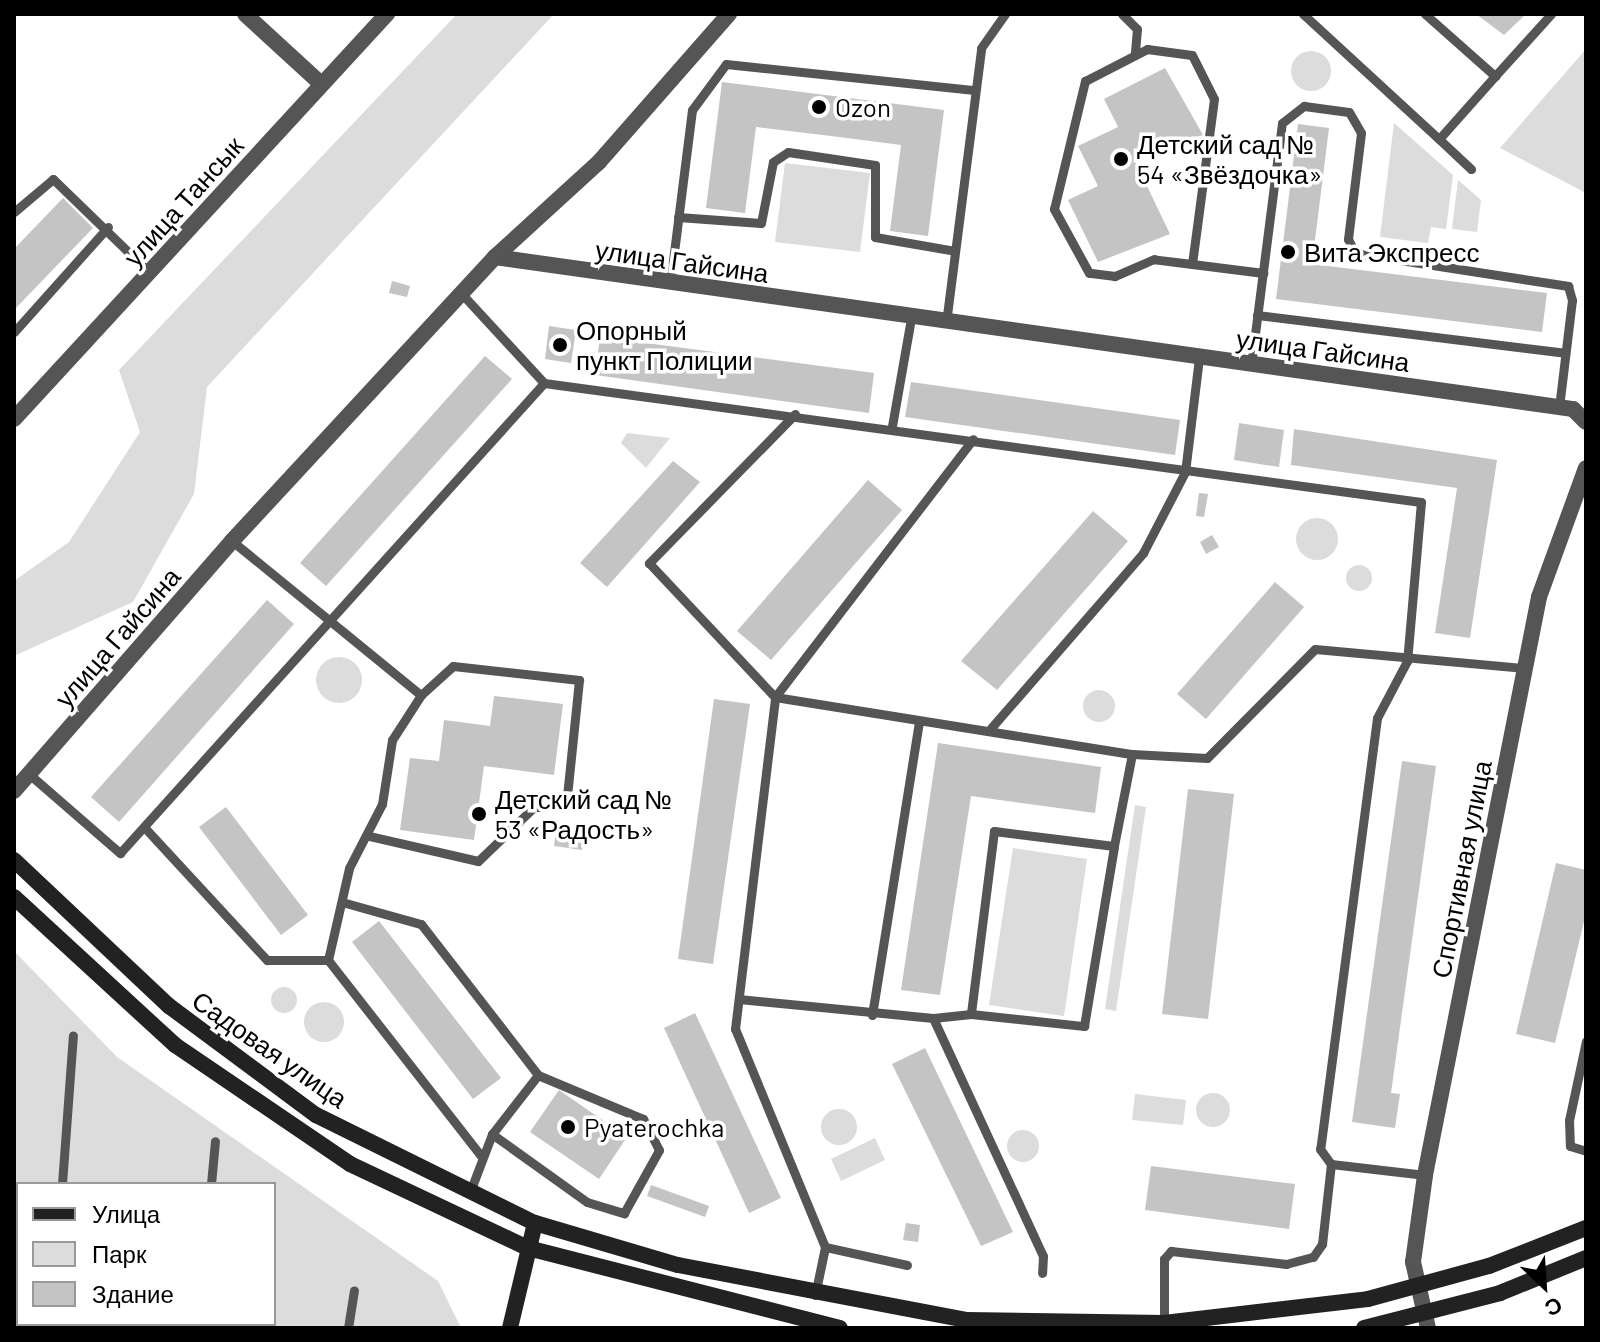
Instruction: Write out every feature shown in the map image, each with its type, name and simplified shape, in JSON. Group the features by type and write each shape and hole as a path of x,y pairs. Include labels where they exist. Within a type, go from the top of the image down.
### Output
{"street":[{"path":"245,14 321,84"},
{"name":"улица Тансык","path":"14,419 387,14"},
{"path":"495,257 599,162 729,14"},
{"name":"улица Гайсина","path":"14,791 232,541 495,257 1566,408"},
{"path":"1566,408 1586,422"},
{"name":"Спортивная улица","path":"1425,1321 1416,1287 1425,1175 1541,589 1586,468"},
{"name":"Садовая улица","path":"14,860 169,1006 283,1094 469,1196 535,1223 815,1295 966,1320 1164,1323 1297,1311 1416,1287 1586,1228"},
{"name":"Садовая улица","path":"14,897 175,1045 275,1119 350,1164 528,1248 840,1328"},
{"path":"510,1328 535,1223"},
{"path":"1364,1328 1425,1321 1586,1258"}],"lane":[{"path":"946,323 982,44 1005,14"},
{"path":"1122,14 1137,29 1135,53"},
{"path":"1303,14 1471,169"},
{"path":"1425,14 1495,76"},
{"path":"1439,139 1551,14"},
{"path":"1192,264 1213,96 1188,53 1135,53 1085,81 1054,209 1089,273 1113,277 1154,259 1192,264 1263,273"},
{"path":"670,284 694,103 729,63 975,90"},
{"path":"1251,365 1285,116 1304,106 1349,112 1361,133 1352,250 1563,282 1572,300 1565,353 1566,408"},
{"path":"678,217 761,223 773,162 788,152 875,165 875,237 955,251"},
{"path":"14,212 53,179 108,227 150,273"},
{"path":"14,332 108,227"},
{"path":"461,293 544,383 892,426 1185,472 1421,502 1407,661 1377,718 1320,1149 1331,1164 1322,1244 1313,1257 1286,1264 1171,1251 1164,1259 1164,1323"},
{"path":"1257,315 1565,353"},
{"path":"892,426 911,318"},
{"path":"991,728 1143,553 1185,472 1199,358"},
{"path":"29,774 120,853 544,383"},
{"path":"795,414 649,563 775,697 839,702 919,722 991,728 1132,754 1207,758 1315,649 1407,661 1525,668"},
{"path":"815,1295 825,1247 735,1029 775,697 973,439"},
{"path":"232,541 421,695"},
{"path":"328,960 349,868 370,836 392,740 421,695 453,666 579,680 566,805 534,807 478,861 370,836"},
{"path":"872,1015 919,722"},
{"path":"739,999 872,1015 933,1018 971,1014 1084,1026 1132,754"},
{"path":"145,828 267,960 328,960"},
{"path":"971,1014 994,831 1114,846"},
{"path":"342,902 421,924 538,1075 643,1119 659,1150 624,1213 587,1202 492,1134"},
{"path":"328,960 481,1156"},
{"path":"933,1018 1043,1256 1042,1273"},
{"path":"62,1182 73,1035"},
{"path":"1586,1041 1569,1120 1570,1146 1586,1151"},
{"path":"469,1196 481,1156 492,1134 538,1075"},
{"path":"211,1182 215,1141"},
{"path":"1331,1164 1425,1175"},
{"path":"825,1247 907,1265"},
{"path":"348,1328 354,1290"}],"green space":[{"path":"457,14 554,14 207,387 194,494 133,602 14,656 14,581 69,542 140,432 119,370"},
{"path":"1586,49 1586,193 1500,148"},
{"path":"1311,51 1325,57 1331,71 1325,85 1311,91 1297,85 1291,71 1297,57"},
{"path":"1394,123 1453,175 1446,229 1431,227 1428,243 1380,237"},
{"path":"785,163 870,173 860,252 775,242"},
{"path":"1458,180 1481,200 1477,232 1452,229"},
{"path":"627,433 670,438 646,468 621,443"},
{"path":"1317,518 1332,524 1338,539 1332,554 1317,560 1302,554 1296,539 1302,524"},
{"path":"1359,565 1368,569 1372,578 1368,587 1359,591 1350,587 1346,578 1350,569"},
{"path":"339,657 355,664 362,680 355,696 339,703 323,696 316,680 323,664"},
{"path":"1099,690 1110,695 1115,706 1110,717 1099,722 1088,717 1083,706 1088,695"},
{"path":"1135,805 1146,807 1116,1011 1105,1009"},
{"path":"1013,848 1087,859 1064,1016 989,1005"},
{"path":"14,951 117,1057 438,1281 461,1328 14,1328"},
{"path":"284,987 293,991 297,1000 293,1009 284,1013 275,1009 271,1000 275,991"},
{"path":"324,1002 338,1008 344,1022 338,1036 324,1042 310,1036 304,1022 310,1008"},
{"path":"1213,1093 1225,1098 1230,1110 1225,1122 1213,1127 1201,1122 1196,1110 1201,1098"},
{"path":"1135,1094 1186,1100 1183,1125 1132,1120"},
{"path":"839,1109 851,1115 857,1127 851,1139 839,1145 827,1139 821,1127 827,1115"},
{"path":"1023,1130 1034,1135 1039,1146 1034,1157 1023,1162 1012,1157 1007,1146 1012,1135"},
{"path":"875,1138 885,1160 841,1181 831,1159"}],"building":[{"path":"1476,14 1526,14 1504,35"},
{"path":"1165,68 1203,135 1134,159 1170,234 1098,262 1068,200 1098,186 1078,146 1118,127 1104,99"},
{"path":"722,82 944,110 928,236 890,231 901,145 831,136 756,127 745,213 706,208"},
{"path":"1298,124 1329,128 1312,264 1547,293 1542,332 1276,299"},
{"path":"63,198 93,228 14,310 14,249"},
{"path":"392,281 410,286 407,297 389,293"},
{"name":"Опорный пункт Полиции","path":"549,326 576,330 571,363 545,359"},
{"path":"600,337 874,373 869,413 595,375"},
{"path":"485,356 512,379 326,586 300,563"},
{"path":"911,382 1180,420 1175,455 905,417"},
{"path":"1239,423 1284,430 1279,467 1234,460"},
{"path":"1294,429 1497,460 1470,638 1435,633 1457,488 1291,465"},
{"path":"673,461 700,482 607,587 580,563"},
{"path":"868,480 902,510 771,660 737,631"},
{"path":"1199,493 1208,494 1204,517 1196,516"},
{"path":"1093,511 1128,541 997,690 961,661"},
{"path":"1212,535 1219,547 1206,554 1200,542"},
{"path":"1275,582 1304,607 1206,719 1177,694"},
{"path":"267,600 294,624 119,822 91,797"},
{"path":"494,696 563,704 554,775 484,766 474,840 400,830 410,758 439,761 444,720 490,726"},
{"path":"714,699 750,704 713,964 678,959"},
{"path":"938,743 1101,767 1095,813 971,796 940,995 901,990"},
{"path":"1402,761 1436,766 1391,1093 1400,1094 1395,1128 1352,1122"},
{"path":"1188,789 1234,794 1208,1019 1162,1014"},
{"path":"226,807 308,915 281,935 199,827"},
{"path":"556,829 584,833 582,850 554,846"},
{"path":"1556,863 1586,870 1586,913 1555,1043 1516,1034"},
{"path":"379,921 501,1078 473,1099 352,942"},
{"path":"695,1013 781,1198 749,1213 664,1028"},
{"path":"925,1048 1013,1232 981,1246 892,1064"},
{"path":"559,1090 627,1137 599,1179 530,1132"},
{"path":"1151,1166 1295,1184 1289,1229 1145,1210"},
{"path":"651,1185 709,1206 705,1217 647,1196"},
{"path":"906,1223 920,1225 918,1242 903,1240"}],"place":[{"name":"Ozon","path":"819,107"},
{"name":"Детский сад № 54 «Звёздочка»","path":"1121,159"},
{"name":"Вита Экспресс","path":"1288,252"},
{"name":"Опорный пункт Полиции","path":"560,345"},
{"name":"Детский сад № 53 «Радость»","path":"479,814"},
{"name":"Pyaterochka","path":"568,1127"}]}
